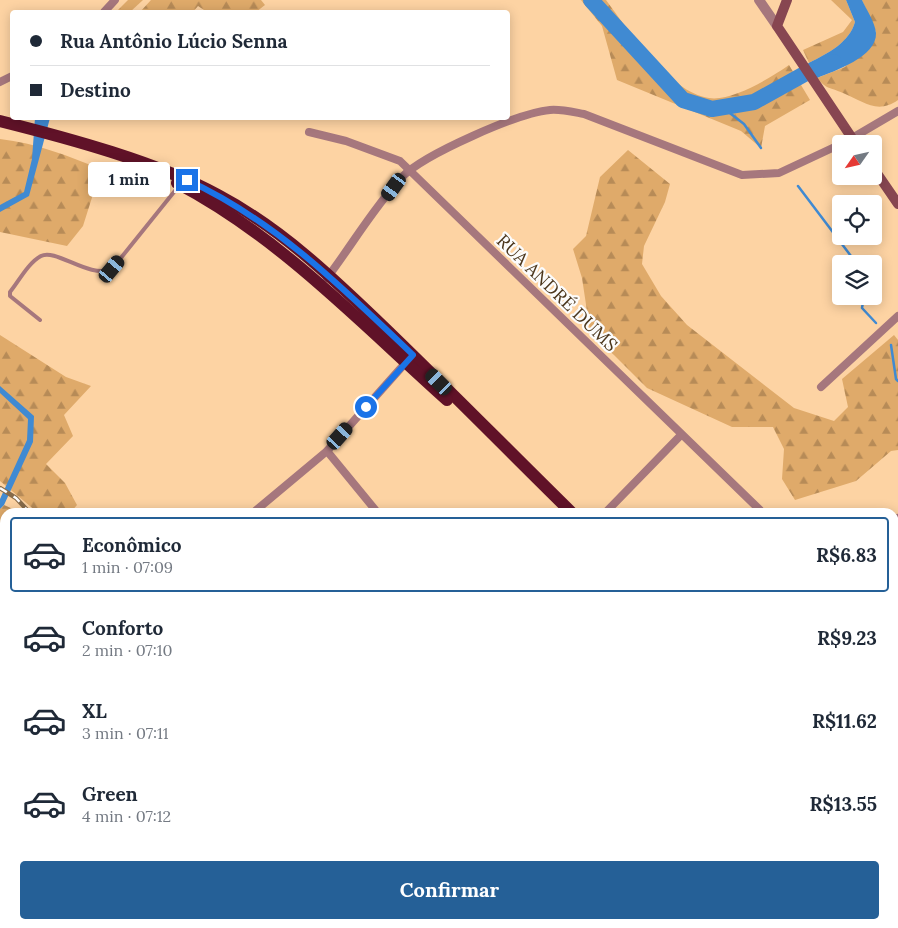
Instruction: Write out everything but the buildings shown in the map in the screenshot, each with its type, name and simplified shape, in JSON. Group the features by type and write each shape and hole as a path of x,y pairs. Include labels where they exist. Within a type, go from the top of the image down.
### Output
{"highway":[{"path":"0,121 123,157 187,180 219,195 277,232 330,275 409,359"},
{"path":"123,157 180,185 246,224 409,359 567,508"}],"main road":[{"path":"787,0 777,26 850,135"},
{"path":"882,181 898,204"}],"street":[{"path":"106,10 115,0"},
{"path":"759,0 777,26"},
{"path":"322,286 394,187 409,170 422,160 450,147 516,120 550,110 584,114 742,176 779,173 832,149"},
{"path":"863,135 898,111"},
{"name":"RUA ANDRÉ DUMS","path":"309,132 385,154 400,161 681,436 758,508"},
{"path":"822,386 898,316"},
{"path":"259,508 327,451 409,359"},
{"path":"610,508 681,436"},
{"path":"327,451 375,508"}],"lane":[{"path":"40,320 10,296 10,292 39,257 49,255 94,271 105,272 112,269 180,185"}],"green space":[{"path":"128,0 143,0 132,10 118,10"},
{"path":"151,0 261,0 265,5 259,10 204,10 198,6 195,10 142,10"},
{"path":"581,0 606,0 638,43 665,73 679,85 694,93 709,98 728,96 751,88 789,65 810,100 765,126 761,148 741,131 617,80 602,26"},
{"path":"831,0 846,0 855,22 843,42 809,63 803,50 843,32 852,20"},
{"path":"862,0 898,0 898,100 883,106 864,103 826,86 817,78 845,67 876,32"},
{"path":"0,139 39,147 101,169 83,226 67,246 0,232"},
{"path":"628,150 670,184 665,202 644,246 642,264 661,296 687,325 794,408 834,421 848,407 842,379 894,335 898,340 898,450 891,451 856,481 795,500 782,479 784,449 773,427 732,427 647,388 590,331 582,278 573,249 586,236 600,177"},
{"path":"0,335 66,377 91,386 64,415 73,436 46,464 65,483 77,505 74,508 32,508 0,481"}],"water":[{"path":"846,0 862,0 875,29 874,42 870,49 853,62 817,78 809,63 843,42 855,22"},
{"path":"35,120 49,120 29,196 0,212 0,205 24,192 32,159"},
{"path":"0,386 34,416 33,442 1,508 0,499 27,440 28,419 0,393"}],"waterway":[{"path":"591,0 683,100 712,109 754,102 808,72 834,62"},
{"path":"722,107 744,124 761,148"},
{"path":"798,186 850,255"},
{"path":"862,305 862,308 876,323"},
{"path":"891,345 896,379 898,381"}],"railway":[{"path":"0,488 16,498 25,508"}],"route":[{"path":"187,180 238,206 293,244 330,275 413,355 366,407"}]}
